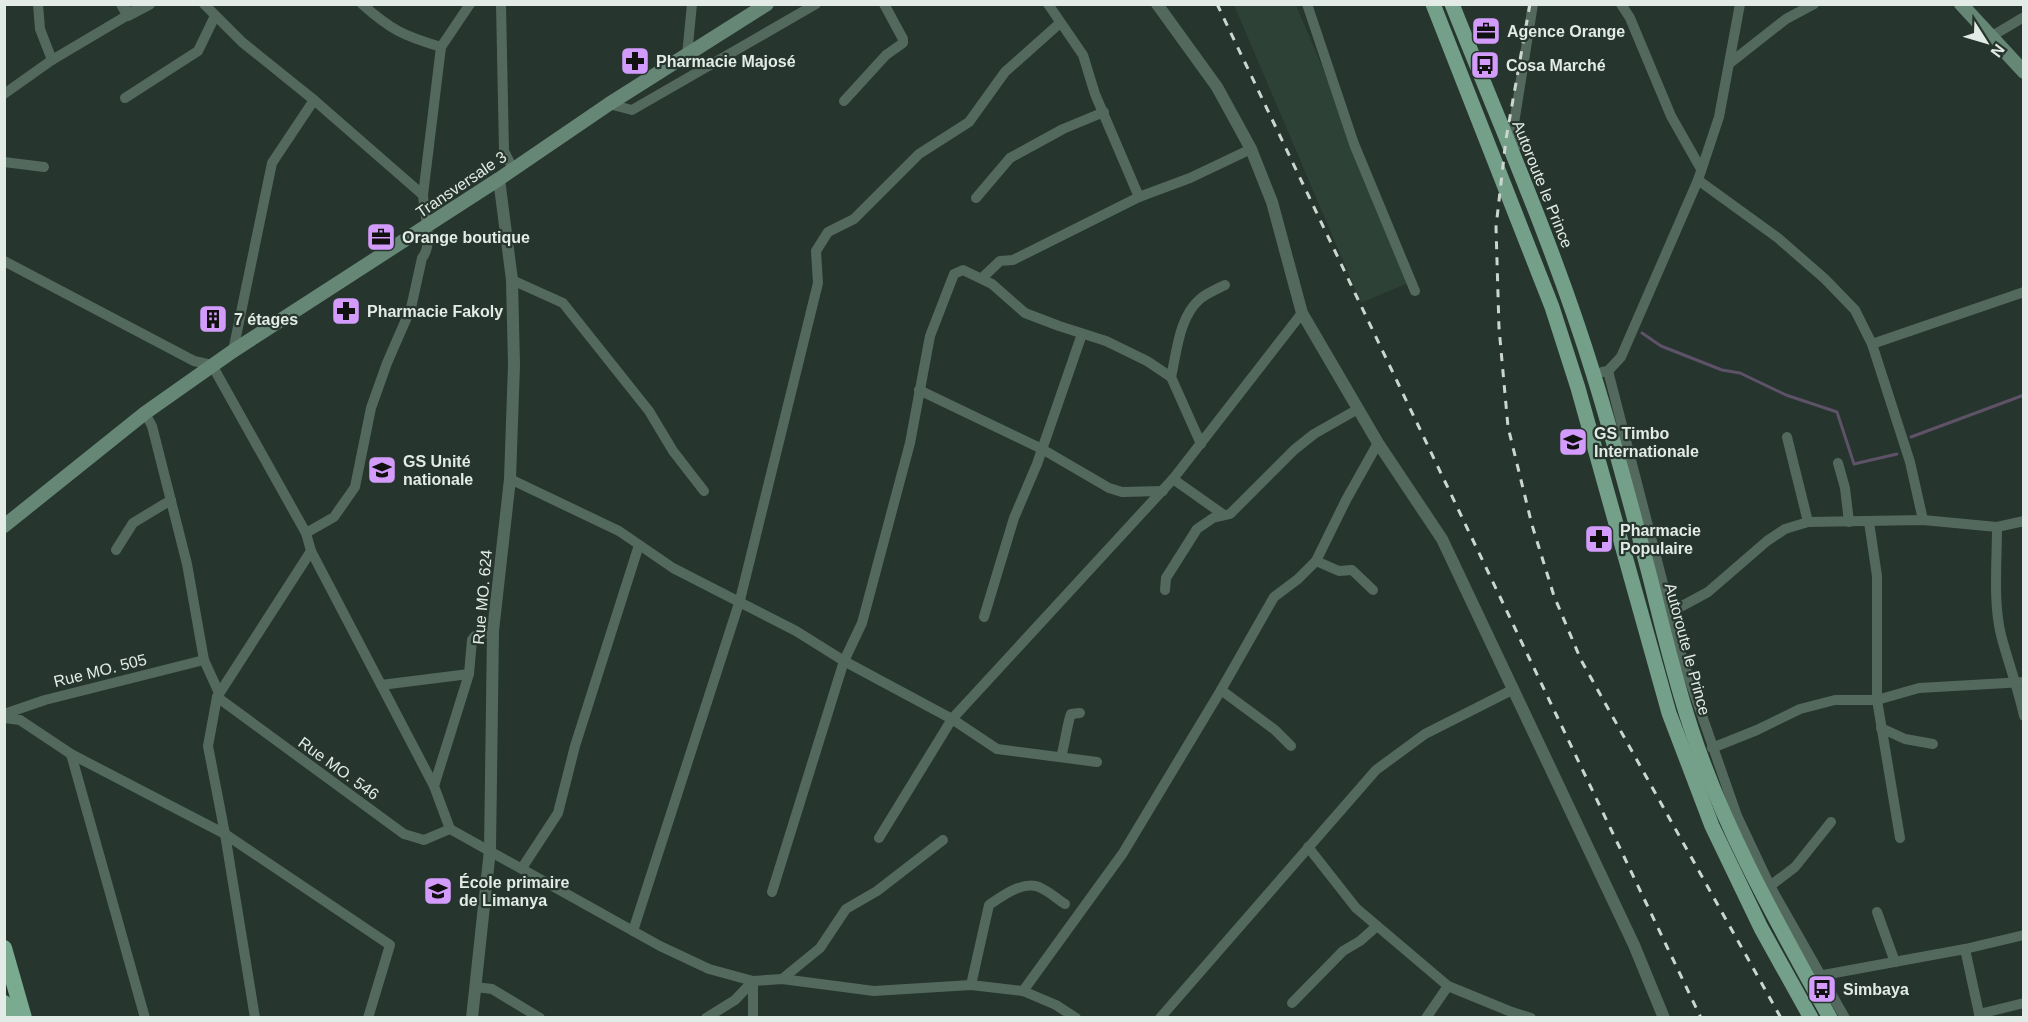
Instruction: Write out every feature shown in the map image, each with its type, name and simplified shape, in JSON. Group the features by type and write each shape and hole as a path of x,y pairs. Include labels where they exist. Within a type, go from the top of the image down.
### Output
{"highway":[{"path":"4,948 24,1017"},
{"path":"4,1003 8,1017"}],"main road":[{"name":"Transversale 3","path":"4,526 145,413 233,351 428,226 609,104 767,4"},
{"name":"Autoroute le Prince","path":"1433,4 1552,307 1578,388 1669,713 1712,826 1761,928 1811,1017"},
{"name":"Autoroute le Prince","path":"1452,4 1569,301 1601,373 1691,728 1731,829 1774,918 1815,977 1830,1017"},
{"path":"1961,4 2024,72"}],"street":[{"path":"38,4 40,28 52,60"},
{"path":"4,94 125,10 149,4"},
{"path":"204,4 242,42 314,100 423,195"},
{"path":"362,4 386,25 409,38 441,47"},
{"path":"306,533 334,517 355,487 371,408 387,363 411,308 422,258 427,252 428,226 423,195 441,47 470,4"},
{"path":"501,4 504,151 513,169"},
{"path":"687,55 692,4"},
{"path":"609,104 633,110 816,4"},
{"path":"844,101 886,55 903,43 884,4"},
{"path":"1048,4 1083,55 1095,94 1139,197"},
{"path":"1157,4 1217,87 1251,149 1272,202 1302,312 1378,443 1442,539 1634,945 1664,1017"},
{"path":"1307,4 1354,144 1415,291"},
{"path":"1533,4 1512,136 1541,207 1537,216"},
{"path":"1621,4 1630,18 1671,116 1700,175 1778,238 1825,279 1855,310 1872,344 1910,462 1923,520"},
{"path":"1740,4 1719,117 1700,175 1621,357 1601,373 1671,612 1683,661 1737,816 1815,977 1845,1017"},
{"path":"1730,63 1786,19 1814,4"},
{"path":"125,98 198,51 215,16"},
{"path":"1992,36 2024,17"},
{"path":"633,931 740,600 818,284 816,251 828,232 854,219 919,154 969,122 1005,72 1060,23"},
{"path":"233,351 272,162 314,100"},
{"path":"976,198 1010,158 1063,129 1104,112"},
{"path":"982,278 1000,261 1012,260 1139,197 1190,178 1251,149"},
{"path":"4,162 44,167"},
{"name":"Rue MO. 624","path":"472,1017 490,850 493,630 510,479 514,364 512,280 499,179"},
{"path":"4,261 194,361 213,365 306,533 311,551 434,786 450,829 633,931 709,969 753,981 782,979 874,991 971,985 1023,991 1056,1005 1076,1017"},
{"path":"772,892 844,661 862,622 910,443 930,336 954,274 963,270 982,278 1025,313 1116,346 1147,361 1171,377 1201,444"},
{"path":"512,280 563,303 649,411 673,450 704,491"},
{"path":"1171,377 1182,327 1190,312 1201,298 1225,285"},
{"path":"1872,344 2024,292"},
{"path":"879,838 952,719 1163,491 1302,312"},
{"path":"984,617 1014,518 1042,449 1082,334"},
{"path":"919,390 1042,449 1109,488 1122,492 1163,491"},
{"path":"1165,590 1166,578 1197,529 1213,518 1230,514 1308,440 1358,409"},
{"path":"145,413 152,426 187,564 204,660 218,695"},
{"path":"1787,437 1808,522"},
{"path":"1023,991 1123,853 1274,597 1298,579 1316,561 1346,500 1378,443"},
{"path":"1838,463 1845,488 1849,522"},
{"path":"510,479 619,531 673,568 740,600 796,631 844,661 952,719 997,749 1097,762"},
{"path":"1173,479 1224,515"},
{"path":"116,550 133,523 171,500"},
{"path":"1671,612 1708,592 1767,541 1785,529 1808,522 1923,520 1997,528 2024,521"},
{"path":"1869,522 1877,576 1877,700 1900,838"},
{"path":"1997,528 1998,607 2001,633 2020,682 2024,716"},
{"path":"522,868 558,813 575,746 639,545"},
{"path":"255,1017 208,746 218,695 311,551"},
{"path":"1316,561 1339,571 1352,570 1373,590"},
{"path":"434,786 469,674 472,640 475,636 493,630"},
{"name":"Rue MO. 505","path":"4,716 45,700 204,660"},
{"path":"381,685 469,674"},
{"path":"1712,748 1800,709 1835,700 1877,700 1919,688 2020,682"},
{"path":"1221,690 1275,730 1291,746"},
{"path":"1160,1017 1376,770 1425,734 1512,690"},
{"name":"Rue MO. 546","path":"218,695 404,834 424,840 450,829"},
{"path":"1061,757 1068,729 1068,719 1071,714 1080,713"},
{"path":"4,716 20,720 71,754 225,834 390,945 368,1017"},
{"path":"1881,728 1905,739 1933,744"},
{"path":"71,754 145,1017"},
{"path":"1770,886 1795,867 1831,822"},
{"path":"782,979 820,948 846,909 877,891 943,840"},
{"path":"1308,847 1356,908 1448,986 1509,1011 1531,1017"},
{"path":"971,985 989,905 1007,893 1026,886 1039,886 1065,904"},
{"path":"1877,912 1895,962"},
{"path":"1292,1003 1343,951 1360,941 1377,926"},
{"path":"1815,977 1965,949 2024,935"},
{"path":"1965,949 1980,1016 2024,1004"},
{"path":"706,1017 735,1000 753,981"},
{"path":"753,981 753,1017"},
{"path":"1426,1017 1448,986"},
{"path":"475,987 492,989 540,1017"}],"shaded area":[{"path":"1234,5 1296,5 1413,281 1361,303"}],"waterway":[{"path":"1642,333 1661,346 1722,370 1740,373 1786,395 1837,412 1854,464 1897,454"},
{"path":"1911,437 2024,395"}],"railway":[{"path":"1217,4 1701,1018"},
{"path":"1530,4 1506,139 1496,227 1499,328 1508,427 1532,525 1554,596 1581,660 1781,1018"}],"place":[{"name":"Agence Orange","path":"1486,31"},
{"name":"Pharmacie Majosé","path":"635,61"},
{"name":"Cosa Marché","path":"1485,65"},
{"name":"Orange boutique","path":"381,237"},
{"name":"Pharmacie Fakoly","path":"346,311"},
{"name":"7 étages","path":"213,319"},
{"name":"GS Timbo Internationale","path":"1573,442"},
{"name":"GS Unité nationale","path":"382,470"},
{"name":"Pharmacie Populaire","path":"1599,539"},
{"name":"École primaire de Limanya","path":"438,891"},
{"name":"Simbaya","path":"1822,989"}]}
